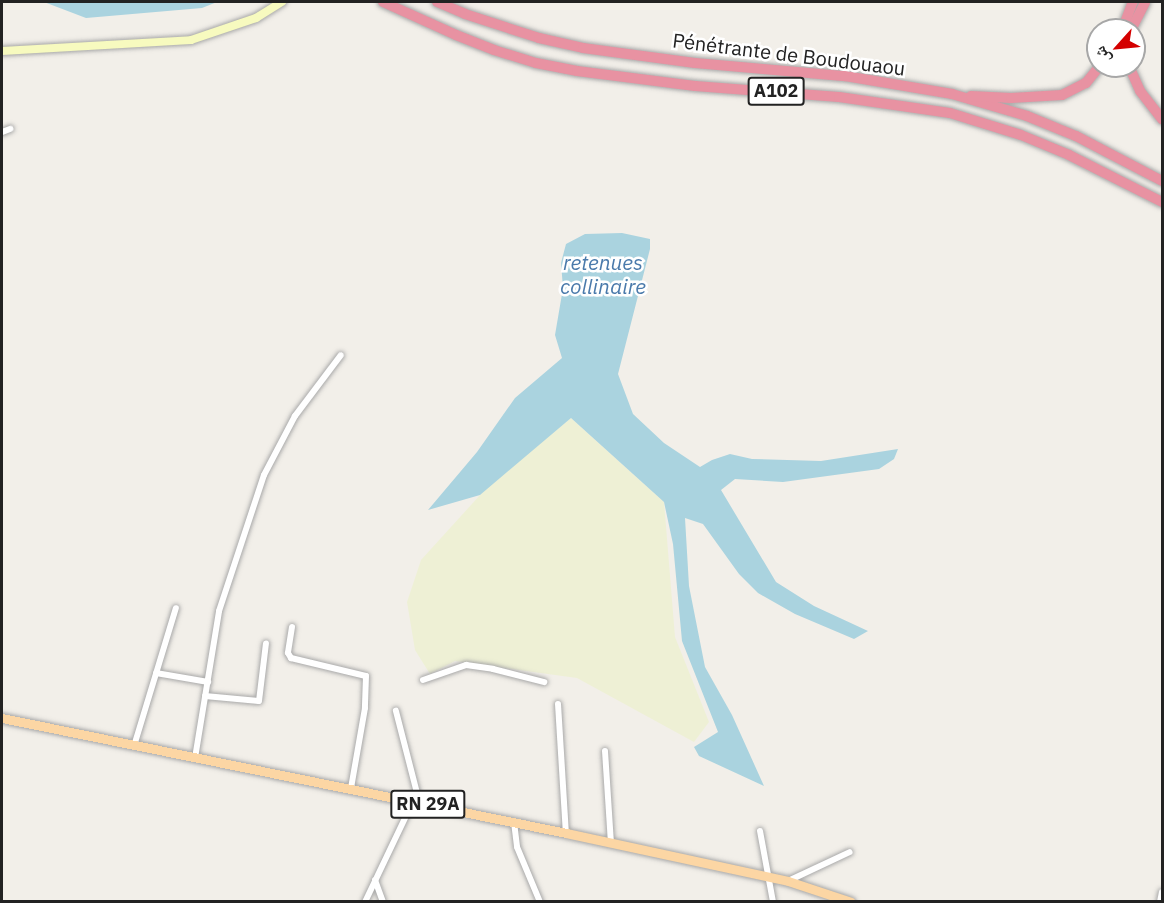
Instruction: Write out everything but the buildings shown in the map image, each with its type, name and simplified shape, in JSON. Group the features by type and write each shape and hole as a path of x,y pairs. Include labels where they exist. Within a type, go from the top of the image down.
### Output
{"highway":[{"name":"Pénétrante de Boudouaou","path":"383,2 456,35 536,63 695,86 839,97 950,114 1021,135 1069,155 1162,202"},
{"name":"Pénétrante de Boudouaou","path":"437,2 465,14 539,38 584,48 695,63 844,75 952,94 1027,116 1066,132 1162,181"},
{"path":"1127,18 1133,2"},
{"path":"1137,18 1144,2"},
{"path":"952,94 1011,98 1062,95 1086,83 1090,78"},
{"path":"1134,78 1140,91 1162,119"}],"main road":[{"path":"2,51 191,40 256,18 282,2"},
{"name":"RN 29A","path":"2,718 566,832 788,881 851,902"}],"street":[{"path":"2,132 10,129"},
{"path":"195,758 224,593 264,475 295,416 341,355"},
{"path":"134,746 176,608"},
{"path":"292,627 288,653 291,658 366,676 365,708 351,788"},
{"path":"205,696 259,701 266,644"},
{"path":"423,680 466,665 493,669 544,682"},
{"path":"156,673 208,682"},
{"path":"558,704 566,832"},
{"path":"365,902 417,794 396,711"},
{"path":"605,751 610,843"},
{"path":"514,822 517,847 540,902"},
{"path":"760,831 773,902"},
{"path":"788,881 850,852"},
{"path":"375,880 383,902"},
{"path":"1160,902 1162,892"}],"green space":[{"path":"571,418 664,502 675,637 709,722 694,742 577,678 455,661 430,674 415,650 407,602 421,560 491,483"}],"water":[{"path":"44,2 217,2 202,8 86,18"},
{"name":"retenues collinaire","path":"622,233 650,239 650,249 618,374 633,414 664,443 700,467 730,454 752,459 821,461 898,449 894,459 879,469 783,482 735,479 721,490 776,582 814,606 868,631 854,639 795,614 758,593 739,574 703,524 685,518 689,586 705,667 732,715 764,786 699,756 694,747 718,732 682,641 673,544 664,502 571,418 480,495 428,510 477,452 515,398 562,358 555,335 563,288 561,263 566,244 585,234"}]}
